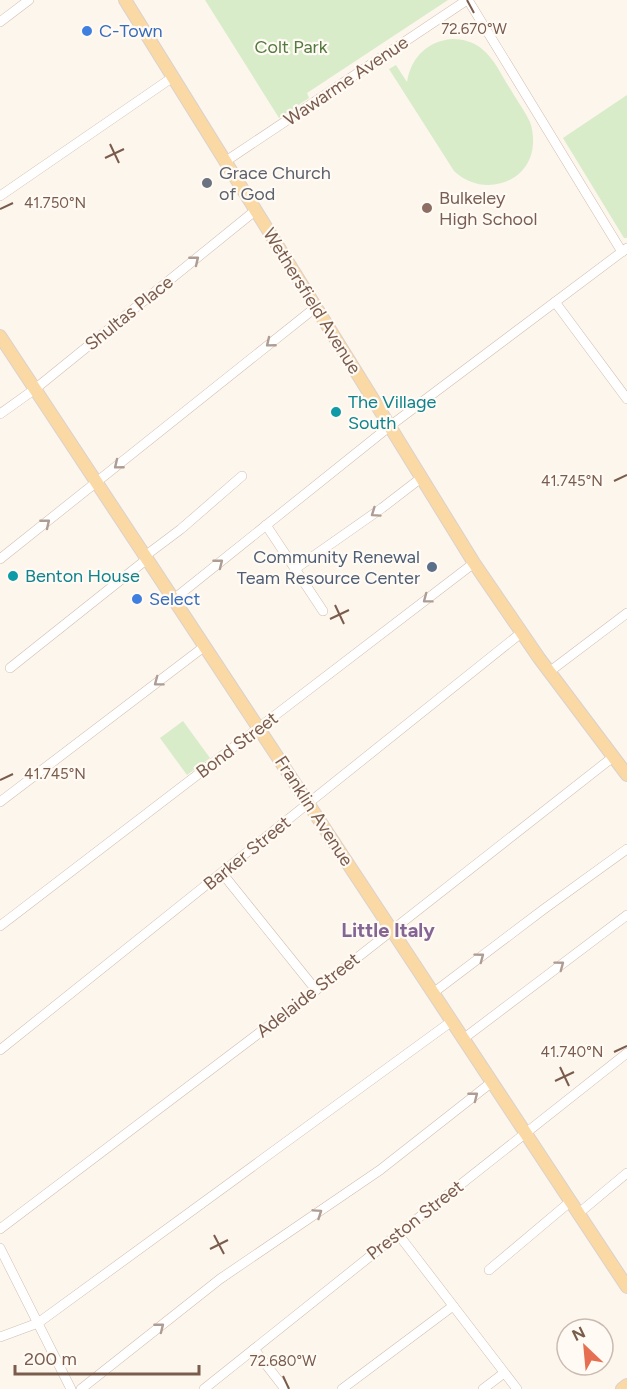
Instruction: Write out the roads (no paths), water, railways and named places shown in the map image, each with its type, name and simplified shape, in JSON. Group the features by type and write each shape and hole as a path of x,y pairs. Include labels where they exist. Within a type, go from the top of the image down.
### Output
{"main road":[{"name":"Wethersfield Avenue","path":"125,0 474,563 549,672 627,775"},
{"name":"Franklin Avenue","path":"0,336 463,1039 626,1282"},
{"path":"622,1389 627,1385"}],"street":[{"path":"0,22 29,0"},
{"path":"174,599 390,426 625,250 467,0"},
{"name":"Wawarme Avenue","path":"226,162 467,0"},
{"path":"0,196 173,77"},
{"name":"Shultas Place","path":"0,414 35,389 256,210"},
{"path":"555,302 627,399"},
{"path":"0,559 316,307"},
{"path":"10,668 181,529 242,476"},
{"path":"295,569 382,508 421,477"},
{"path":"266,525 323,611"},
{"name":"Bond Street","path":"0,926 474,563"},
{"path":"549,672 627,614"},
{"name":"Barker Street","path":"0,1050 521,633"},
{"path":"0,802 205,646"},
{"name":"Adelaide Street","path":"0,1229 316,990 613,757"},
{"path":"433,993 627,849"},
{"path":"222,873 316,990"},
{"path":"463,1039 627,915"},
{"path":"0,1337 38,1323 452,1021"},
{"name":"Preston Street","path":"204,1389 627,1053"},
{"path":"81,1389 220,1279 380,1170 492,1082"},
{"path":"579,1213 627,1173"},
{"path":"489,1270 571,1201"},
{"path":"398,1234 517,1389"},
{"path":"0,1248 71,1389"},
{"path":"342,1389 453,1306"},
{"path":"254,1350 285,1389"},
{"path":"483,1389 504,1373"}],"place":[{"name":"C-Town","path":"87,31"},
{"name":"Grace Church of God","path":"207,183"},
{"name":"Bulkeley High School","path":"427,208"},
{"name":"The Village South","path":"336,412"},
{"name":"Community Renewal Team Resource Center","path":"432,567"},
{"name":"Benton House","path":"13,576"},
{"name":"Select","path":"137,599"}],"district":[{"name":"Little Italy","path":"388,930"}],"park label":[{"name":"Colt Park","path":"291,47"}]}
